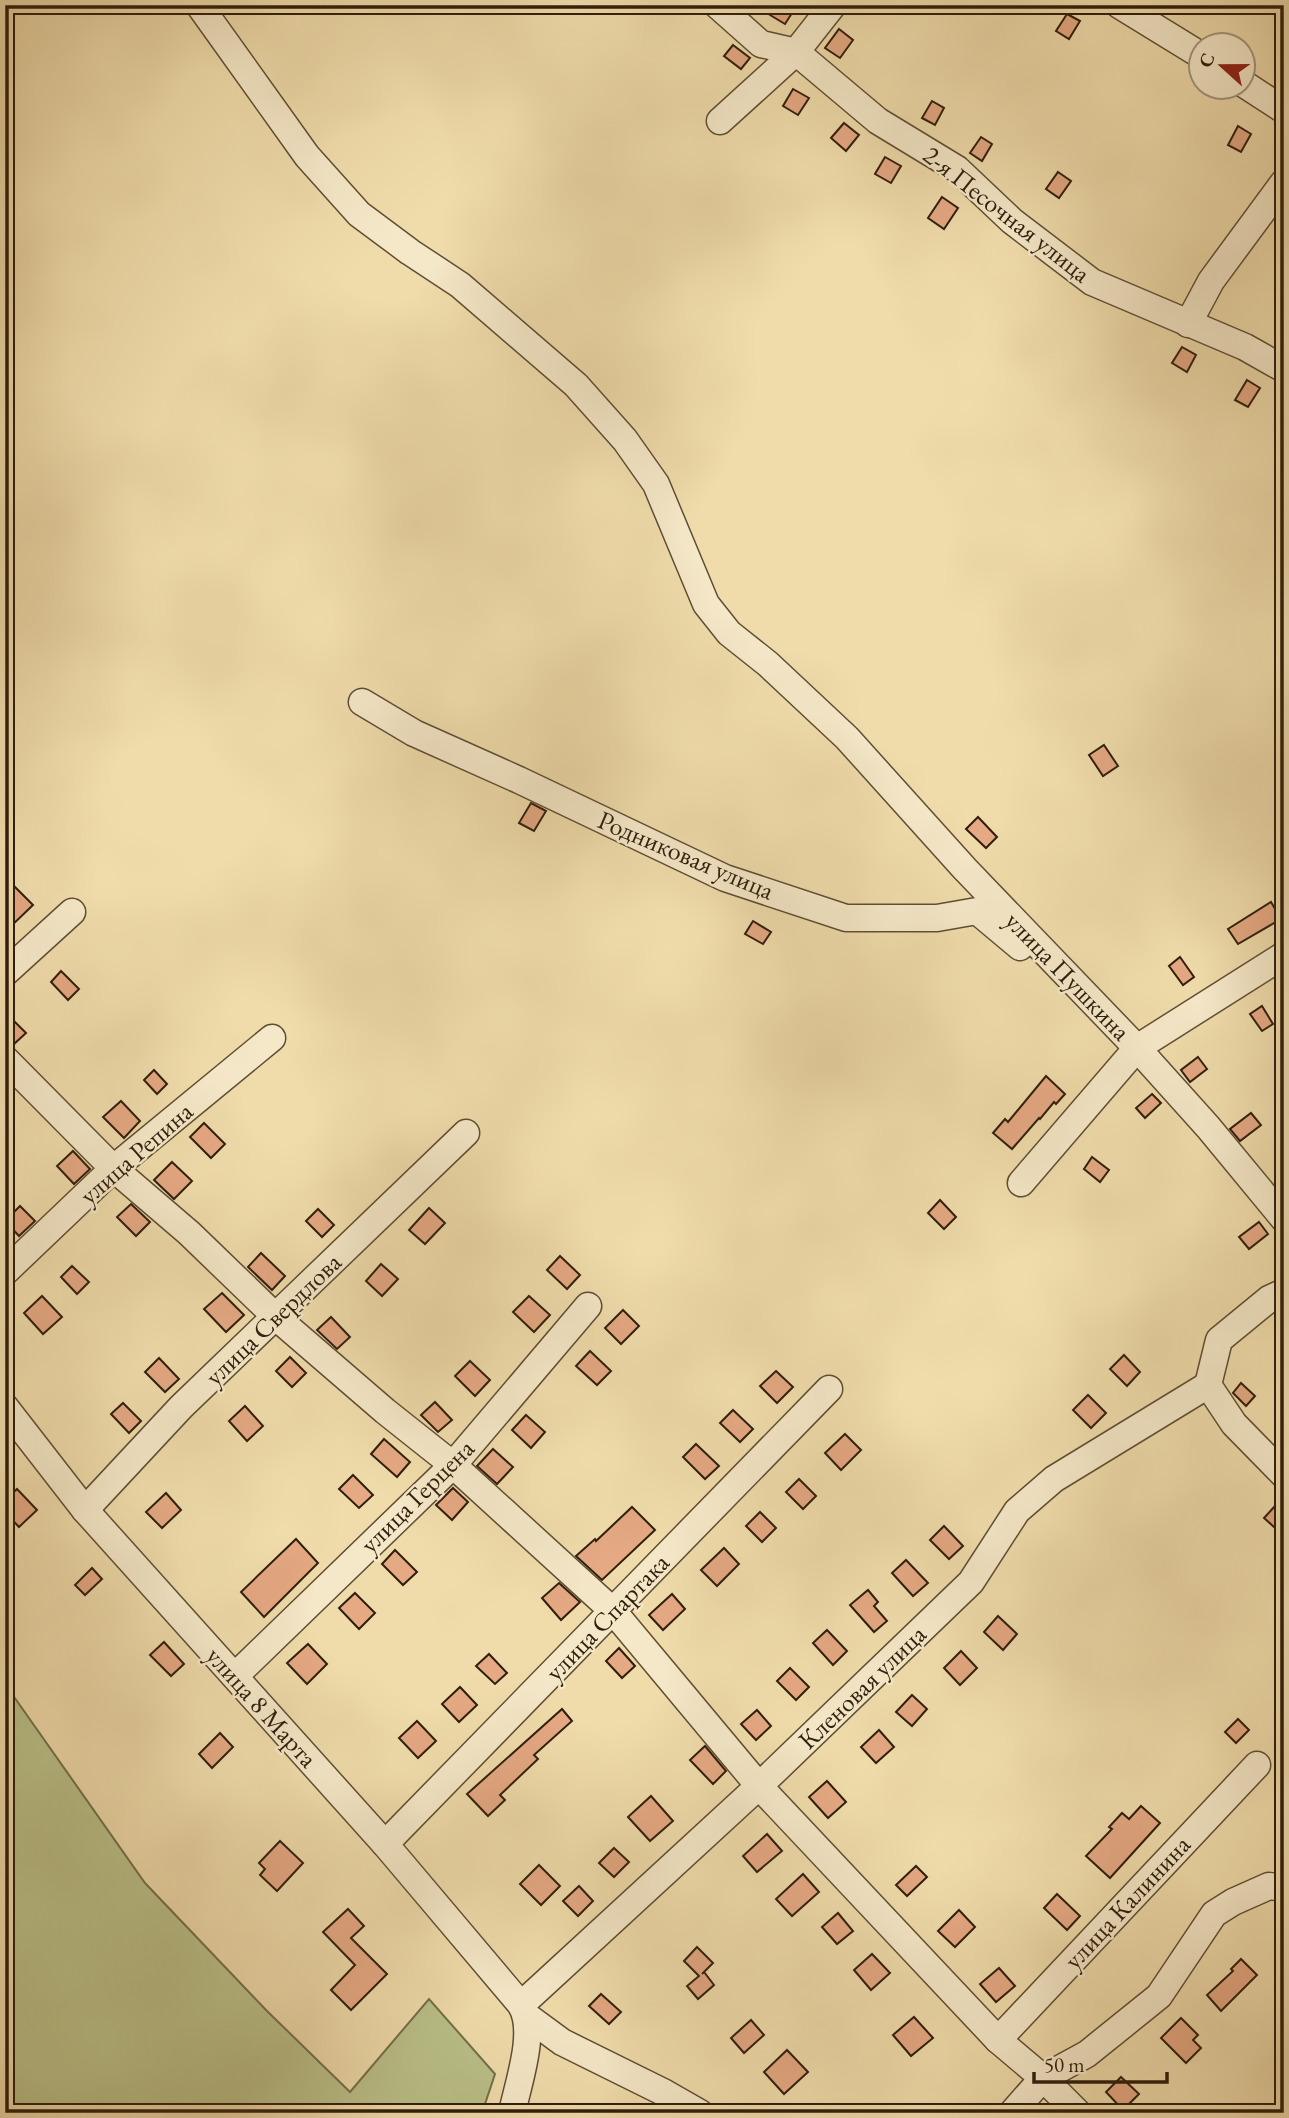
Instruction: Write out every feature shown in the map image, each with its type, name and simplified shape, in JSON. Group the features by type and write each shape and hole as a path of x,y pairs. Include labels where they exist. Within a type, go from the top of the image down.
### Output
{"street":[{"name":"улица Пушкина","path":"199,5 307,156 359,214 460,285 526,339 576,385 625,440 656,484 706,604 729,633 768,664 847,738 965,869 1138,1048 1284,1219"},
{"name":"2-я Песочная улица","path":"717,5 761,44 796,52 878,121 957,169 1012,221 1092,282 1245,347 1284,369"},
{"path":"720,121 796,52 833,5"},
{"path":"1119,5 1188,47"},
{"path":"1258,93 1283,109"},
{"path":"1188,324 1211,281 1284,182"},
{"name":"Родниковая улица","path":"362,702 414,733 725,878 846,918 937,918 977,911 1017,945 1058,965"},
{"path":"5,973 72,912"},
{"path":"1021,1183 1138,1048 1284,955"},
{"name":"улица Репина","path":"5,1272 114,1168 272,1038"},
{"path":"5,1059 114,1168 189,1233 276,1317 385,1411 453,1465 613,1611 759,1786 998,2040 1043,2078 1078,2113"},
{"name":"улица Свердлова","path":"85,1510 181,1407 466,1133"},
{"path":"1284,1292 1269,1299 1219,1340 1208,1385 1234,1424 1284,1475"},
{"name":"улица Герцена","path":"235,1676 453,1465 588,1306"},
{"name":"Кленовая улица","path":"524,2011 971,1582 1017,1511 1054,1479 1208,1385"},
{"name":"улица Спартака","path":"384,1844 829,1388"},
{"name":"улица 8 Марта","path":"5,1407 85,1510 384,1844 524,2011 562,2042 700,2113"},
{"name":"улица Калинина","path":"998,2040 1257,1765"},
{"path":"1012,2113 1043,2078 1087,2054 1159,1997 1214,1914 1269,1886 1284,1888"},
{"path":"512,2113 527,2038 524,2011"}],"green space":[{"path":"5,1684 145,1883 266,2010 350,2092 429,1999 495,2074 482,2113 5,2113"}],"building":[{"path":"776,5 781,5 792,13 785,24 770,15"},
{"path":"1067,14 1080,21 1069,39 1056,31"},
{"path":"839,29 853,40 840,58 825,48"},
{"path":"733,45 750,58 741,69 724,56"},
{"path":"793,89 809,98 798,115 783,106"},
{"path":"932,101 944,108 935,125 922,118"},
{"path":"844,123 859,135 846,151 831,138"},
{"path":"1238,126 1251,134 1241,152 1228,145"},
{"path":"981,137 992,144 982,161 970,153"},
{"path":"885,157 901,166 891,183 875,174"},
{"path":"1058,172 1071,181 1059,198 1046,189"},
{"path":"942,197 958,208 944,229 928,218"},
{"path":"1182,347 1196,355 1187,372 1172,363"},
{"path":"1247,380 1260,388 1248,407 1235,400"},
{"path":"1104,745 1118,766 1103,776 1089,755"},
{"path":"531,803 546,811 534,831 519,823"},
{"path":"978,817 997,837 986,848 966,829"},
{"path":"13,885 33,905 5,932 5,892"},
{"path":"1271,902 1281,919 1238,944 1228,929"},
{"path":"753,921 771,932 763,944 745,934"},
{"path":"1180,957 1194,977 1183,985 1169,966"},
{"path":"61,971 79,989 68,1000 51,982"},
{"path":"1262,1006 1273,1024 1262,1031 1250,1014"},
{"path":"5,1012 26,1033 14,1044 5,1035"},
{"path":"1198,1057 1207,1069 1190,1082 1181,1070"},
{"path":"154,1070 167,1084 157,1094 144,1080"},
{"path":"1046,1076 1065,1094 1056,1104 1054,1102 1012,1149 993,1133 1005,1119 1008,1122"},
{"path":"1152,1094 1161,1103 1145,1118 1136,1108"},
{"path":"121,1101 140,1121 124,1138 103,1117"},
{"path":"1251,1113 1261,1125 1240,1141 1230,1129"},
{"path":"204,1123 225,1144 211,1158 190,1137"},
{"path":"73,1151 90,1169 74,1184 57,1166"},
{"path":"1092,1157 1109,1170 1100,1182 1084,1169"},
{"path":"172,1162 192,1181 174,1199 154,1180"},
{"path":"940,1200 956,1217 944,1229 928,1213"},
{"path":"131,1204 150,1222 136,1236 117,1217"},
{"path":"20,1206 35,1221 19,1236 5,1221"},
{"path":"429,1208 445,1223 425,1244 409,1230"},
{"path":"318,1209 334,1225 322,1237 306,1221"},
{"path":"1259,1222 1268,1234 1249,1249 1239,1237"},
{"path":"261,1253 285,1276 272,1290 248,1267"},
{"path":"560,1256 580,1275 567,1289 547,1270"},
{"path":"381,1264 398,1279 382,1296 366,1281"},
{"path":"72,1266 89,1282 77,1294 61,1277"},
{"path":"222,1293 244,1315 226,1332 204,1309"},
{"path":"42,1296 62,1317 43,1334 24,1313"},
{"path":"529,1296 550,1315 534,1332 513,1312"},
{"path":"623,1310 639,1326 621,1344 605,1328"},
{"path":"331,1317 350,1337 337,1349 317,1330"},
{"path":"590,1351 611,1371 597,1385 576,1366"},
{"path":"1124,1355 1140,1372 1127,1386 1110,1369"},
{"path":"290,1357 306,1373 292,1387 276,1371"},
{"path":"159,1358 179,1379 165,1392 145,1372"},
{"path":"470,1361 490,1380 475,1396 455,1376"},
{"path":"776,1371 793,1387 777,1403 760,1386"},
{"path":"1241,1383 1255,1396 1246,1406 1233,1393"},
{"path":"1088,1395 1106,1413 1091,1428 1073,1410"},
{"path":"435,1402 452,1420 438,1432 421,1415"},
{"path":"123,1403 141,1421 129,1433 111,1414"},
{"path":"245,1406 263,1426 247,1441 229,1421"},
{"path":"733,1410 753,1429 740,1442 720,1423"},
{"path":"526,1415 545,1432 531,1448 512,1430"},
{"path":"845,1434 861,1450 841,1470 825,1453"},
{"path":"384,1439 410,1462 397,1477 371,1454"},
{"path":"696,1444 719,1466 705,1479 683,1457"},
{"path":"493,1449 513,1467 497,1484 477,1466"},
{"path":"353,1475 373,1495 359,1508 339,1489"},
{"path":"799,1479 816,1496 803,1509 786,1492"},
{"path":"453,1488 468,1502 452,1520 436,1505"},
{"path":"17,1489 37,1510 19,1527 5,1512 5,1500"},
{"path":"166,1493 181,1510 162,1528 146,1512"},
{"path":"1275,1506 1284,1514 1284,1536 1264,1518"},
{"path":"632,1507 655,1530 602,1580 576,1556"},
{"path":"760,1512 776,1528 762,1542 746,1526"},
{"path":"944,1526 963,1546 949,1559 930,1540"},
{"path":"296,1539 318,1563 264,1617 241,1592"},
{"path":"724,1548 739,1564 717,1586 701,1570"},
{"path":"395,1550 417,1572 403,1585 382,1564"},
{"path":"906,1560 928,1583 913,1596 892,1573"},
{"path":"92,1568 102,1579 85,1595 75,1585"},
{"path":"559,1583 580,1602 561,1620 542,1598"},
{"path":"868,1590 878,1602 874,1606 887,1621 874,1632 850,1605"},
{"path":"355,1593 375,1613 359,1629 339,1608"},
{"path":"672,1594 685,1609 663,1630 649,1615"},
{"path":"998,1616 1017,1634 1003,1650 984,1632"},
{"path":"827,1630 847,1651 833,1665 813,1643"},
{"path":"164,1642 184,1664 171,1676 150,1655"},
{"path":"308,1644 327,1664 307,1684 287,1663"},
{"path":"619,1648 635,1666 622,1678 606,1661"},
{"path":"961,1651 977,1668 960,1685 944,1668"},
{"path":"489,1654 507,1673 495,1684 476,1666"},
{"path":"790,1668 809,1687 796,1700 777,1681"},
{"path":"460,1687 477,1705 459,1722 442,1704"},
{"path":"912,1695 927,1709 912,1726 896,1712"},
{"path":"562,1709 572,1721 534,1755 538,1759 500,1795 505,1800 488,1816 467,1794"},
{"path":"757,1710 771,1726 756,1740 741,1724"},
{"path":"1238,1719 1249,1730 1236,1743 1225,1732"},
{"path":"417,1721 436,1741 418,1758 399,1738"},
{"path":"879,1730 894,1747 876,1763 861,1747"},
{"path":"220,1733 233,1747 212,1768 199,1754"},
{"path":"705,1746 726,1771 713,1784 690,1760"},
{"path":"827,1781 846,1802 828,1818 809,1797"},
{"path":"651,1796 673,1821 650,1841 628,1817"},
{"path":"1141,1806 1160,1823 1110,1878 1086,1856 1112,1829 1109,1827 1122,1813 1129,1819"},
{"path":"767,1834 782,1851 757,1872 743,1856"},
{"path":"280,1841 303,1863 277,1891 260,1875 265,1869 259,1863"},
{"path":"614,1848 629,1862 614,1877 599,1863"},
{"path":"539,1865 560,1886 541,1905 520,1884"},
{"path":"916,1866 927,1877 907,1896 896,1885"},
{"path":"803,1874 819,1892 792,1916 776,1899"},
{"path":"579,1886 593,1901 578,1916 563,1901"},
{"path":"1057,1894 1080,1916 1067,1930 1044,1908"},
{"path":"348,1909 364,1926 351,1938 387,1974 351,2010 331,1990 355,1965 323,1932"},
{"path":"959,1910 975,1927 955,1947 938,1931"},
{"path":"838,1913 853,1931 837,1944 822,1927"},
{"path":"697,1947 713,1963 704,1972 714,1985 698,1999 687,1986 699,1976 684,1961"},
{"path":"872,1954 890,1973 871,1990 854,1970"},
{"path":"1241,1959 1257,1975 1221,2011 1207,1995 1233,1971 1231,1969"},
{"path":"999,1968 1015,1986 996,2002 980,1984"},
{"path":"601,1994 621,2012 609,2024 589,2006"},
{"path":"914,2017 933,2038 911,2056 893,2035"},
{"path":"1181,2018 1198,2035 1193,2040 1201,2048 1186,2063 1161,2038"},
{"path":"751,2020 764,2035 744,2053 731,2038"},
{"path":"787,2050 808,2072 784,2094 764,2072"},
{"path":"1121,2077 1139,2094 1123,2110 1106,2092"}]}
